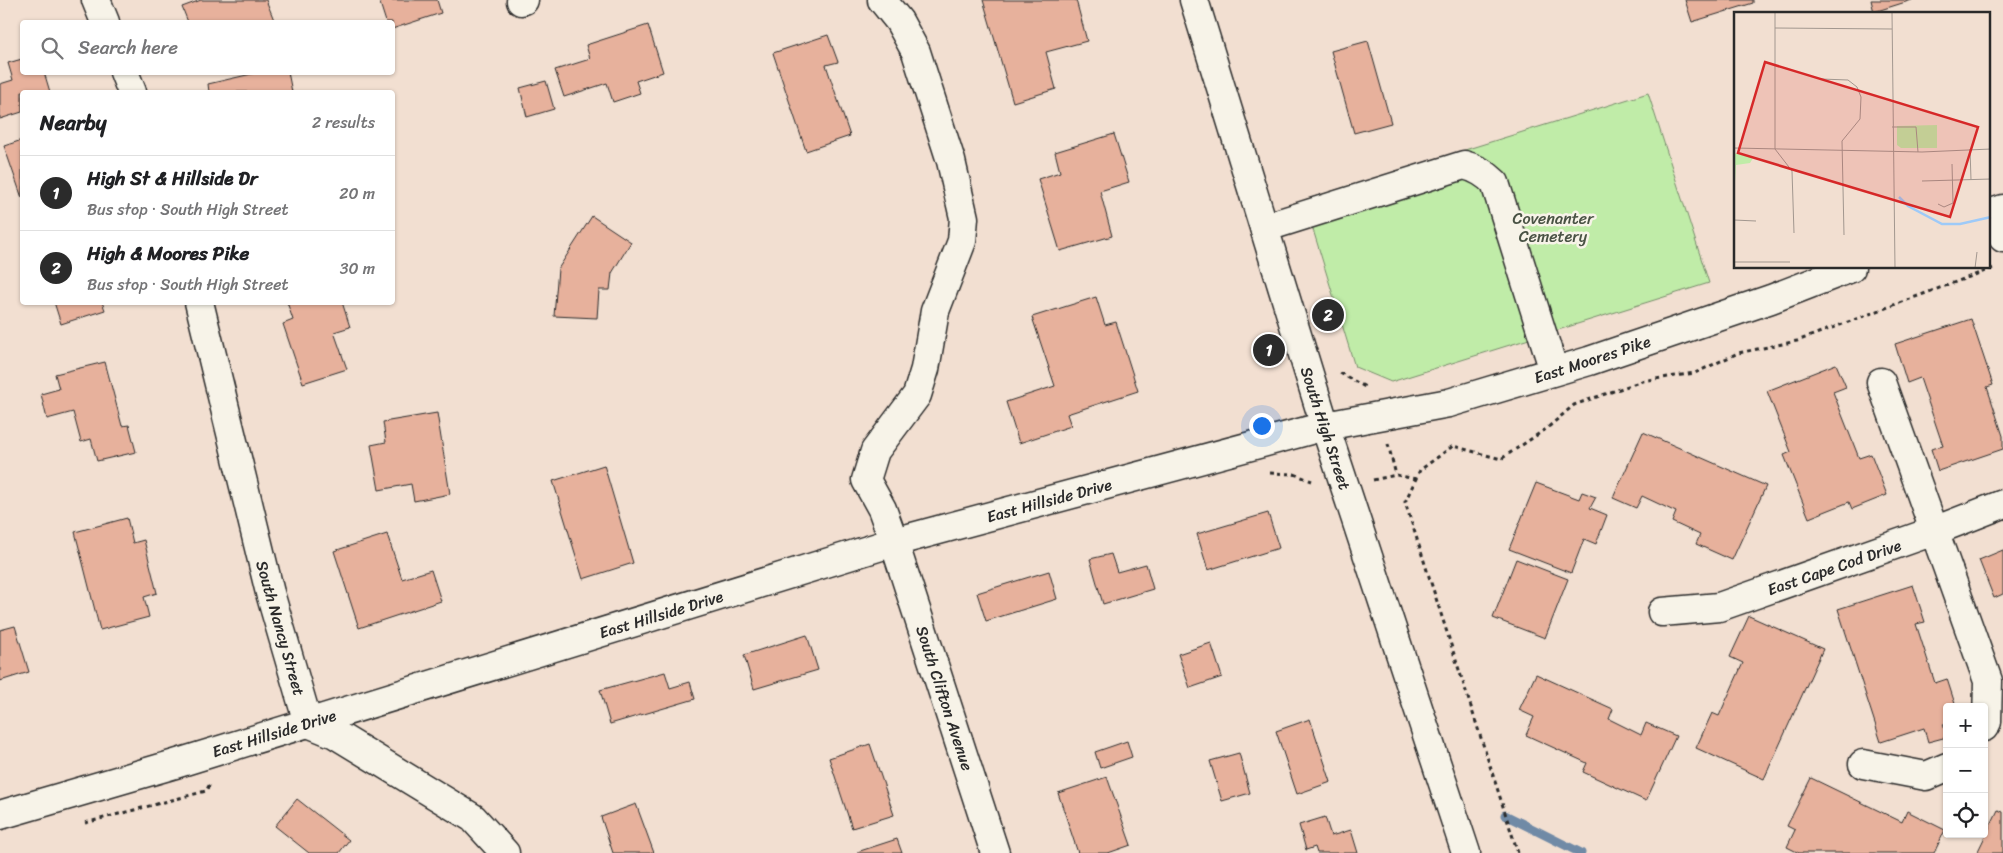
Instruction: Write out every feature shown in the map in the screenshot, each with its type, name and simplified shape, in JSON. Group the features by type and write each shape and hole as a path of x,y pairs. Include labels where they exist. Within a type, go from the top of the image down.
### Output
{"street":[{"path":"96,0 103,20"},
{"name":"South Clifton Avenue","path":"882,0 899,20 916,52 951,161 964,218 962,240 935,311 925,369 917,395 875,451 866,480 882,509 894,542 995,853"},
{"name":"South High Street","path":"1194,0 1325,426 1466,853"},
{"path":"125,75 131,90"},
{"path":"1264,228 1464,165 1472,167 1486,174 1495,183 1554,371"},
{"path":"1996,211 2003,238"},
{"name":"East Moores Pike","path":"1325,426 1449,402 1554,371 1772,299 1848,269"},
{"name":"South Nancy Street","path":"201,305 270,593 308,723"},
{"path":"1881,382 1988,681 1987,703"},
{"name":"East Hillside Drive","path":"0,814 308,723 894,542 1325,426"},
{"name":"East Cape Cod Drive","path":"1662,612 1719,607 1934,531 2003,504"},
{"path":"308,723 335,734 473,818 505,853"},
{"path":"1863,764 1926,776 1943,769"}],"path":[{"path":"1990,269 2003,264"},
{"path":"1518,853 1405,502 1420,470 1453,446 1500,459 1546,429 1574,404 1642,381 1695,373 1738,353 1797,341 1990,269"},
{"path":"1268,473 1294,474 1315,483"}],"green space":[{"name":"Covenanter Cemetery","path":"1648,93 1709,283 1391,382 1355,367 1304,200"}],"building":[{"path":"201,0 266,0 274,20 187,20 182,7"},
{"path":"379,0 437,0 441,13 395,28 395,20 385,20"},
{"path":"983,0 1076,0 1087,41 1046,52 1056,89 1013,102"},
{"path":"1685,0 1753,0 1753,3 1692,22"},
{"path":"1871,0 1912,0 1874,12"},
{"path":"648,25 663,72 636,81 640,93 613,102 607,83 564,97 555,70 590,59 586,45"},
{"path":"828,35 838,62 826,65 850,136 806,151 773,53"},
{"path":"1368,41 1391,123 1354,133 1331,51"},
{"path":"20,60 20,75 45,75 49,90 20,90 20,113 0,119 0,84 13,80 8,63"},
{"path":"247,75 289,75 292,90 209,90 208,84"},
{"path":"546,81 554,109 527,117 520,88"},
{"path":"1114,134 1129,182 1100,191 1112,236 1060,251 1038,179 1060,172 1055,152"},
{"path":"20,141 20,192 4,146"},
{"path":"592,216 631,242 612,273 610,290 599,290 597,318 554,316 558,269"},
{"path":"1096,297 1105,325 1116,322 1138,391 1067,414 1071,426 1019,443 1006,402 1055,386 1032,317"},
{"path":"55,305 103,305 105,310 61,324"},
{"path":"288,305 343,305 350,327 334,332 347,369 303,383 283,324 293,320"},
{"path":"1971,319 1993,385 1987,387 2003,436 2003,449 1938,471 1931,449 1943,446 1920,378 1907,383 1895,344"},
{"path":"105,362 122,426 129,425 136,452 97,461 91,439 81,442 73,412 47,419 41,394 59,389 55,374"},
{"path":"1836,364 1846,387 1833,392 1859,458 1871,454 1887,495 1852,509 1849,502 1809,518 1784,455 1791,452 1767,391"},
{"path":"437,413 450,494 414,501 411,484 379,490 371,445 386,442 383,422"},
{"path":"1643,432 1766,486 1732,560 1696,544 1700,535 1672,522 1676,512 1642,496 1636,508 1613,498"},
{"path":"604,465 633,563 583,579 553,481"},
{"path":"1536,483 1579,499 1582,492 1596,497 1590,508 1607,515 1596,544 1584,539 1571,573 1509,549"},
{"path":"1268,513 1279,548 1208,570 1197,534"},
{"path":"127,518 133,543 144,540 157,593 144,597 149,617 100,630 75,532"},
{"path":"387,534 402,579 431,570 441,601 359,628 334,551"},
{"path":"2003,550 2003,594 1994,598 1979,560"},
{"path":"1111,554 1117,572 1146,564 1153,589 1103,604 1090,559"},
{"path":"1516,559 1568,579 1545,638 1493,618"},
{"path":"1049,571 1057,599 986,621 977,593"},
{"path":"1913,585 1925,622 1916,624 1935,683 1947,679 1955,703 1943,703 1943,738 1928,742 1924,728 1881,742 1838,609"},
{"path":"1749,616 1823,649 1764,779 1696,748 1712,713 1719,716 1743,663 1730,657"},
{"path":"15,626 29,672 0,681 0,630"},
{"path":"807,635 818,670 754,689 744,655"},
{"path":"1211,643 1222,677 1190,688 1178,654"},
{"path":"665,672 670,688 690,682 695,699 610,724 600,690"},
{"path":"1536,674 1613,709 1609,719 1641,735 1646,723 1676,736 1646,801 1583,772 1587,763 1526,735 1534,717 1519,710"},
{"path":"1310,719 1331,782 1297,794 1276,731"},
{"path":"1127,741 1132,757 1100,768 1095,752"},
{"path":"870,744 894,815 852,828 829,758"},
{"path":"1239,753 1250,793 1222,801 1210,761"},
{"path":"1107,777 1131,845 1108,853 1078,853 1058,793"},
{"path":"1811,778 1902,822 1907,811 1943,829 1943,834 1934,853 1799,853 1787,847 1795,830 1787,826"},
{"path":"297,799 349,840 339,853 309,853 275,826"},
{"path":"636,804 654,853 613,853 601,817"},
{"path":"1998,810 2003,812 2003,853 1977,853 1984,838 1988,838 1988,830"},
{"path":"1325,817 1331,836 1351,830 1358,853 1317,853 1315,847 1306,850 1299,825"},
{"path":"897,839 902,853 857,852"}],"waterway":[{"path":"1505,815 1581,853"}],"place":[{"name":"High & Moores Pike","path":"1328,315"},
{"name":"High St & Hillside Dr","path":"1269,350"}]}
